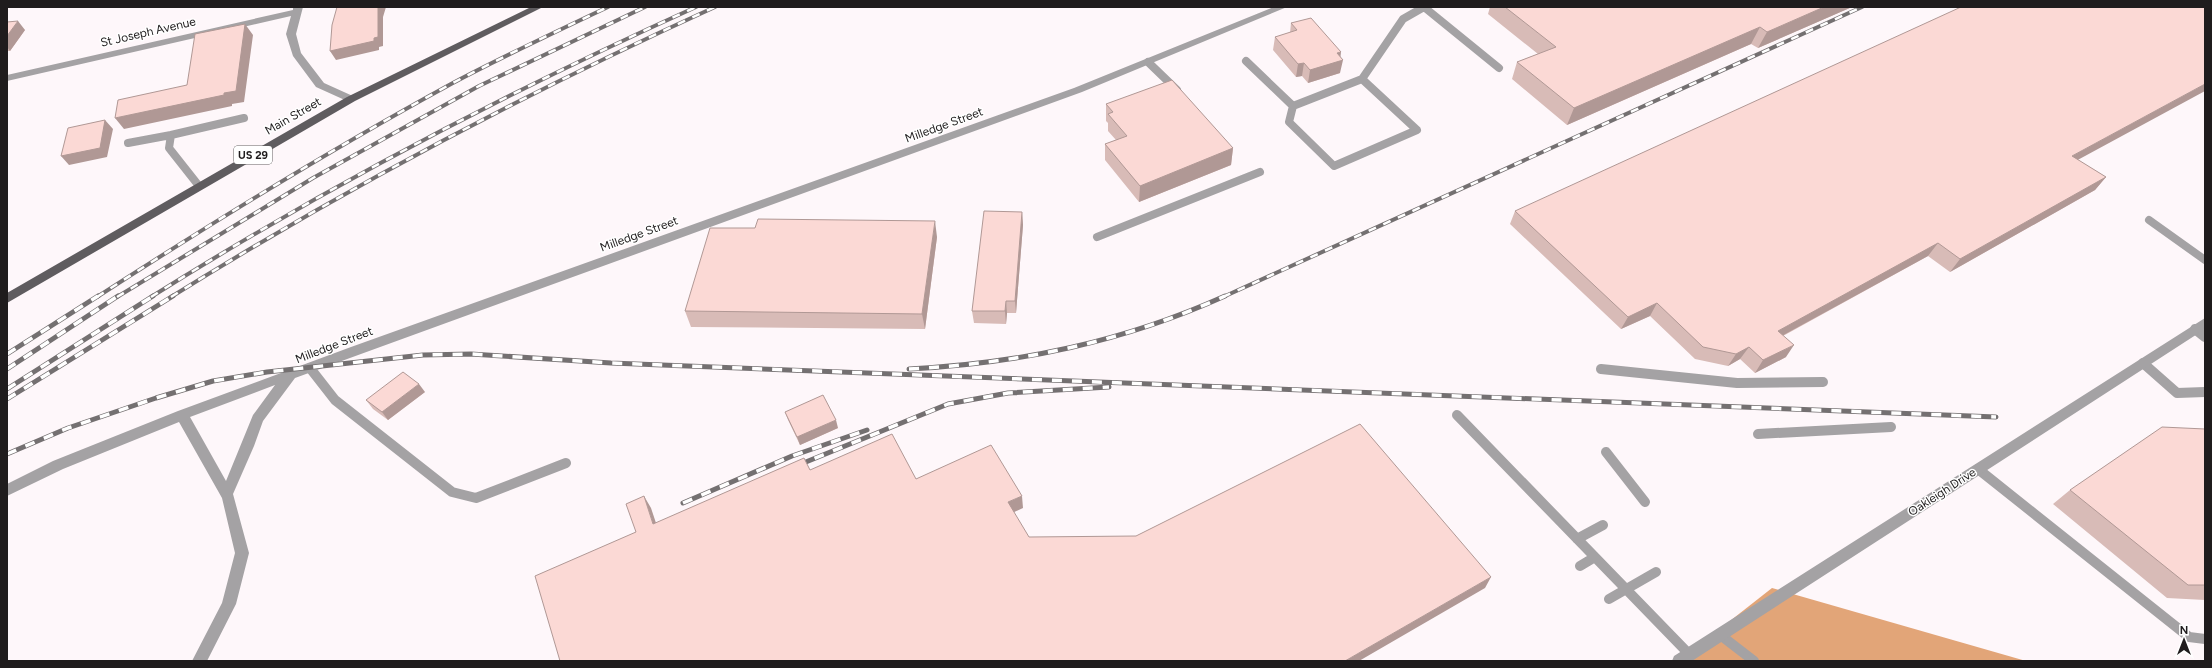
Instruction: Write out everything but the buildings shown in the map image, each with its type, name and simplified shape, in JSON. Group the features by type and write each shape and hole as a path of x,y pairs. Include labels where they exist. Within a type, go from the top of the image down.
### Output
{"main road":[{"name":"Main Street","path":"7,299 351,98 538,7"}],"street":[{"name":"Milledge Street","path":"7,490 58,465 182,415 1078,90 1282,7"},
{"path":"297,9 291,34 296,54 320,85 351,98"},
{"name":"St Joseph Avenue","path":"7,78 297,9"},
{"name":"Oakleigh Drive","path":"1684,658 1719,634 2143,363 2202,330"},
{"path":"227,494 248,446 257,419 290,375"},
{"path":"182,415 227,494 242,553 229,604 200,661"}],"lane":[{"path":"1294,106 1362,79 1403,19 1424,7 1499,68"},
{"path":"1246,61 1294,106"},
{"path":"1148,62 1185,98"},
{"path":"1294,106 1289,122 1334,166 1417,130 1362,79"},
{"path":"128,143 171,135 244,118"},
{"path":"171,135 168,148 199,186"},
{"path":"1097,237 1260,172"},
{"path":"2148,220 2205,260"},
{"path":"2143,363 2177,393 2205,392"},
{"path":"310,368 335,400 452,492 476,498 566,463"},
{"path":"1601,369 1737,383 1823,382"},
{"path":"1457,415 1627,590 1684,658"},
{"path":"1758,434 1891,427"},
{"path":"1606,452 1646,502"},
{"path":"1978,469 2189,637 2205,639"},
{"path":"1577,539 1603,525"},
{"path":"1580,566 1595,557"},
{"path":"1608,599 1627,590 1656,572"},
{"path":"1719,634 1754,661"}],"shaded area":[{"path":"1772,588 2026,661 1679,661"}],"railway":[{"path":"97,297 272,187 406,109 490,64 608,7"},
{"path":"117,297 313,178 479,86 645,7"},
{"path":"151,297 217,256 351,179 487,107 626,39 696,7"},
{"path":"171,297 304,218 438,143 645,39 715,7"},
{"path":"1223,297 1862,7"},
{"path":"7,354 98,296"},
{"path":"7,369 118,296"},
{"path":"7,389 153,296"},
{"path":"7,399 173,296"},
{"path":"909,369 991,362 1071,348 1148,326 1225,296"},
{"path":"7,454 68,428 156,398 213,381 267,372 423,355 471,354 611,363 1996,417"},
{"path":"796,466 948,404 1008,393 1109,387"},
{"path":"683,503 792,456 867,430"}]}
